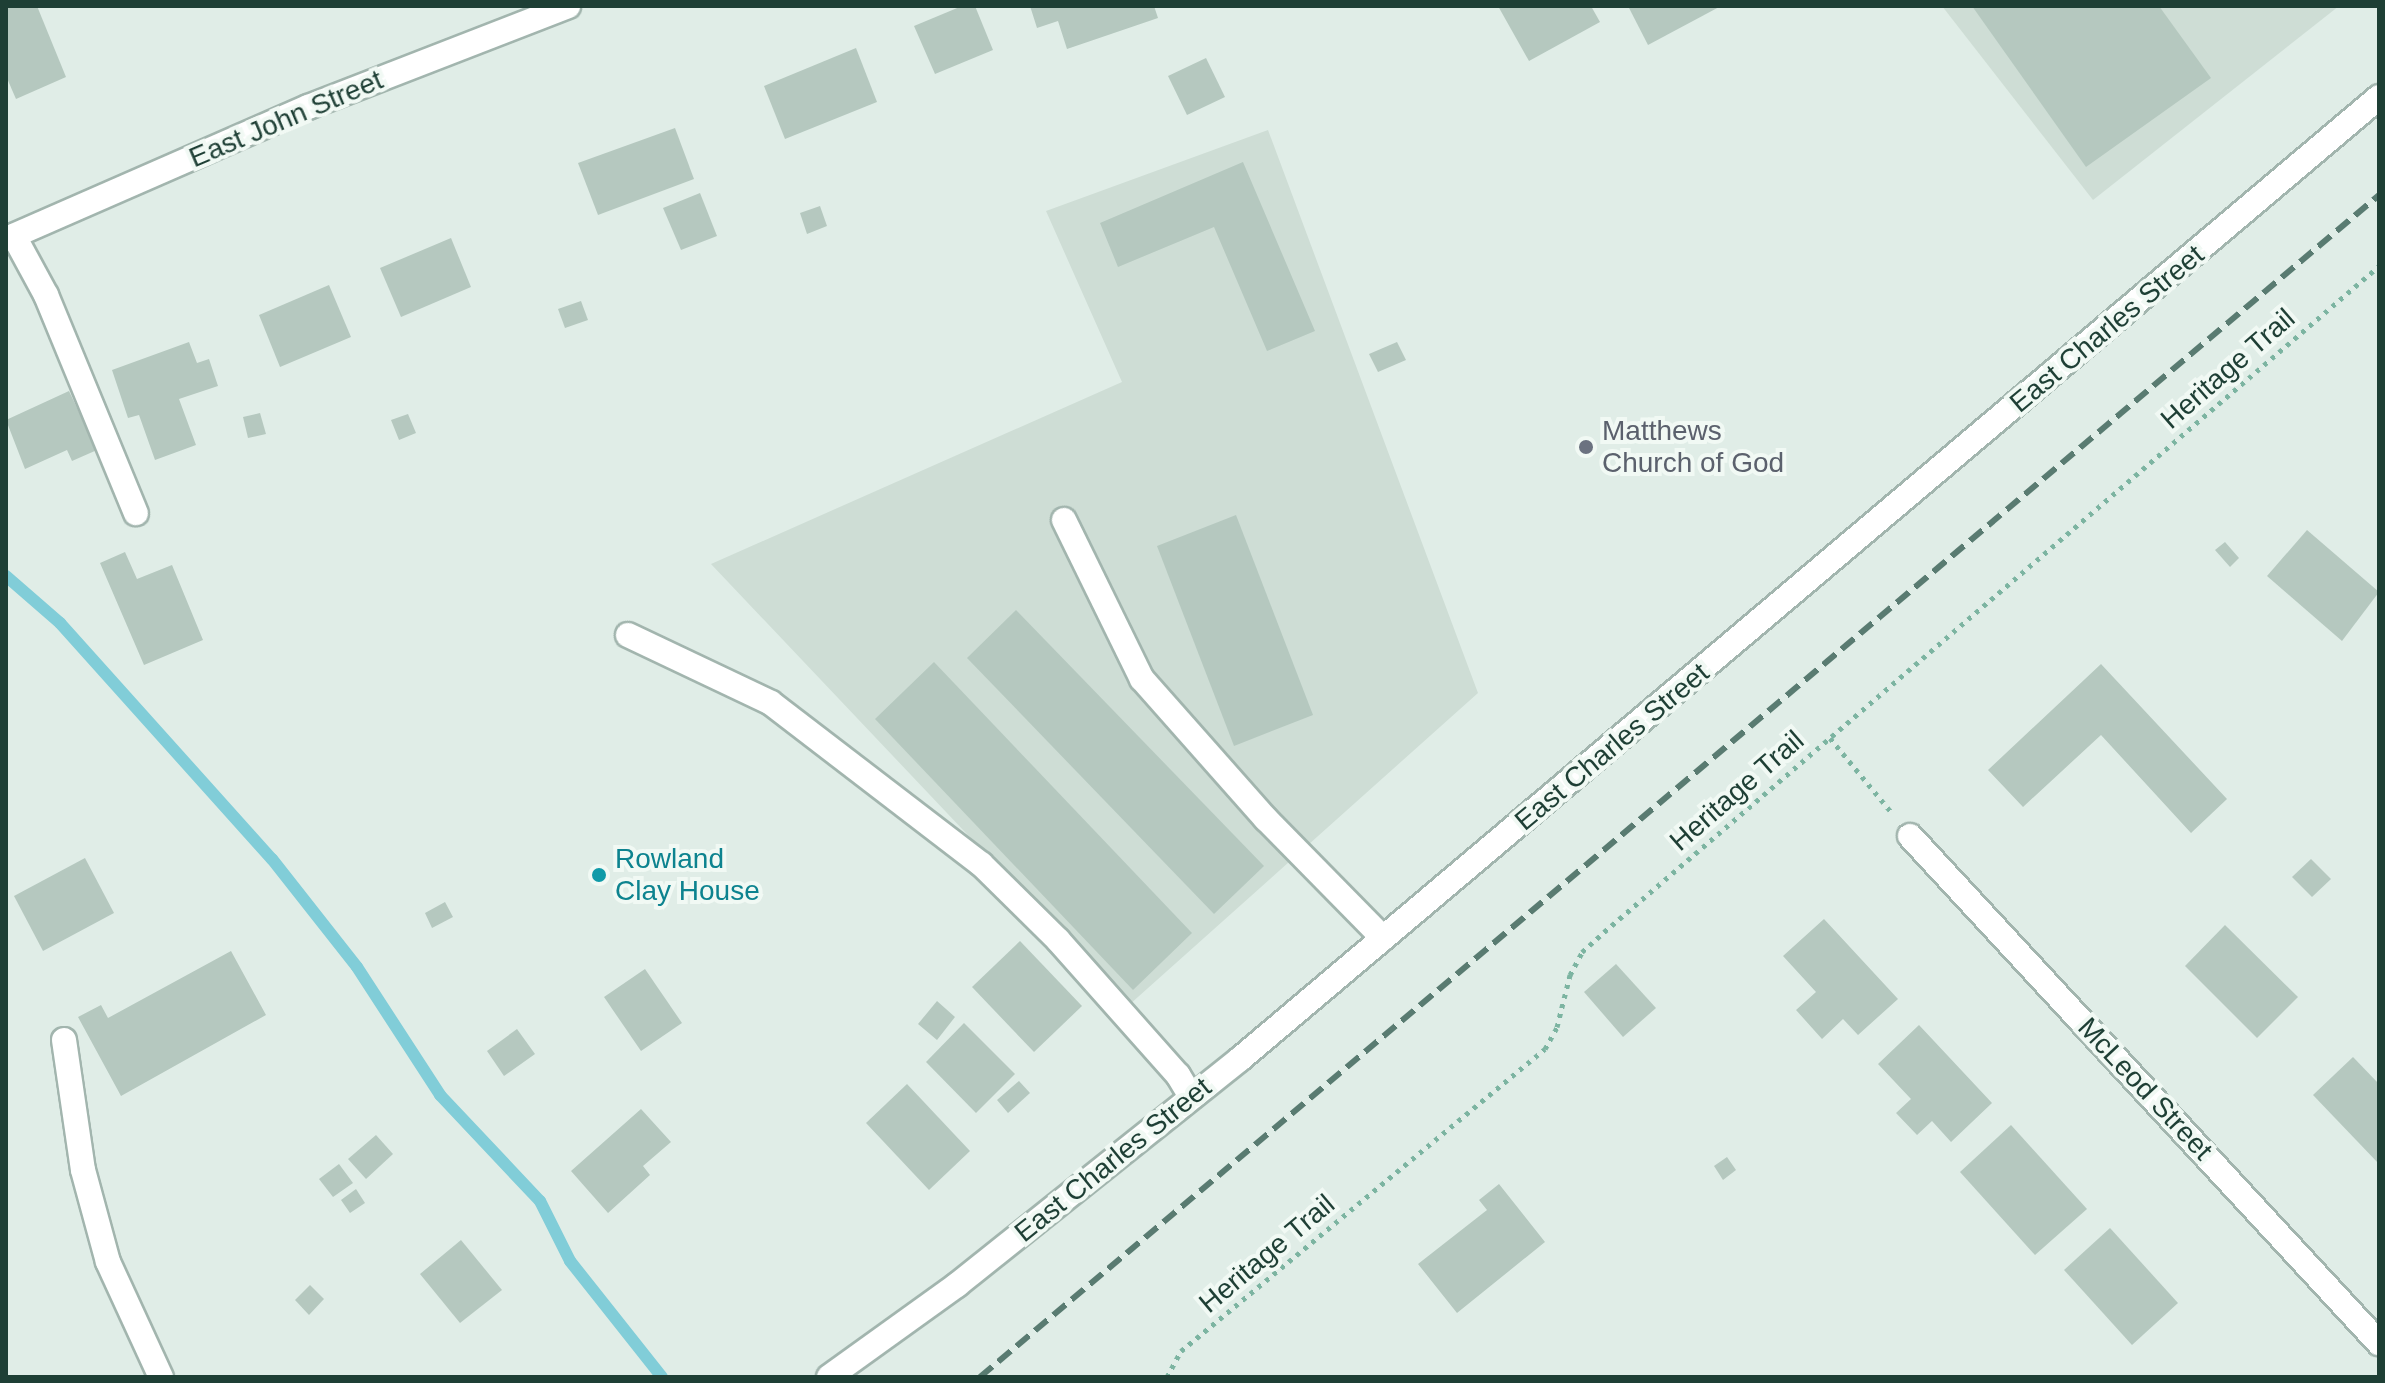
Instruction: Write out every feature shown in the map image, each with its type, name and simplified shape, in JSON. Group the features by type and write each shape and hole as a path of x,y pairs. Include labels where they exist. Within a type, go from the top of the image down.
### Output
{"street":[{"name":"East John Street","path":"10,237 308,107 568,6"},
{"name":"East Charles Street","path":"829,1377 957,1285 1191,1097 2379,97"},
{"path":"10,237 46,295 136,513"},
{"path":"1064,520 1142,679 1266,819 1383,938"},
{"path":"628,635 771,703 981,864 1058,940 1178,1075 1191,1097"},
{"name":"McLeod Street","path":"1910,836 2379,1343"},
{"path":"64,1040 83,1170 108,1262 161,1377"}],"path":[{"name":"Heritage Trail","path":"1167,1377 1181,1351 1545,1049 1582,952 2379,266"},
{"path":"1830,738 1910,836"}],"shaded area":[{"path":"1942,6 2339,6 2093,200"},
{"path":"1268,130 1478,693 1129,1005 711,564 1122,382 1046,211"}],"building":[{"path":"6,6 37,6 66,77 16,99 6,76"},
{"path":"962,6 975,6 993,50 935,74 914,26"},
{"path":"1030,6 1154,6 1158,18 1067,49 1058,21 1037,28"},
{"path":"1498,6 1591,6 1600,22 1529,61"},
{"path":"1628,6 1721,6 1648,45"},
{"path":"1972,6 2159,6 2211,78 2086,167"},
{"path":"856,48 877,102 785,139 764,86"},
{"path":"1206,58 1225,97 1187,115 1168,76"},
{"path":"675,128 694,179 598,215 578,163"},
{"path":"1243,162 1315,331 1267,351 1214,227 1118,267 1100,223"},
{"path":"700,193 717,236 681,250 663,208"},
{"path":"820,206 827,226 807,234 800,213"},
{"path":"451,238 471,287 401,317 380,268"},
{"path":"329,285 351,337 280,367 259,315"},
{"path":"581,301 588,320 565,328 558,309"},
{"path":"189,342 197,363 209,359 218,386 179,399 196,445 155,460 139,415 128,418 112,370"},
{"path":"1397,342 1406,360 1378,372 1369,354"},
{"path":"69,391 97,450 72,461 67,450 25,469 6,420"},
{"path":"260,413 266,434 248,438 243,417"},
{"path":"408,414 416,433 399,440 391,420"},
{"path":"1236,515 1313,715 1234,746 1157,546"},
{"path":"2307,530 2379,592 2342,641 2267,576"},
{"path":"2225,542 2239,558 2230,567 2215,550"},
{"path":"125,552 137,579 172,565 203,640 144,665 100,563"},
{"path":"1016,610 1264,866 1214,914 967,658"},
{"path":"934,662 1192,933 1133,990 875,719"},
{"path":"2101,664 2227,799 2191,833 2101,735 2023,807 1988,770"},
{"path":"85,858 114,913 43,951 14,896"},
{"path":"2311,859 2331,879 2312,897 2292,877"},
{"path":"445,902 453,917 432,928 425,913"},
{"path":"1824,919 1898,999 1858,1035 1843,1019 1822,1039 1796,1010 1816,992 1783,956"},
{"path":"2225,925 2298,997 2257,1038 2185,966"},
{"path":"1020,941 1082,1006 1034,1052 972,987"},
{"path":"231,951 266,1015 121,1096 78,1017 101,1005 108,1018"},
{"path":"1616,964 1656,1008 1623,1037 1584,992"},
{"path":"645,969 682,1023 641,1051 604,997"},
{"path":"937,1001 955,1017 937,1040 918,1024"},
{"path":"964,1023 1015,1074 976,1113 926,1062"},
{"path":"1919,1025 1992,1103 1951,1142 1932,1121 1917,1135 1896,1113 1911,1099 1878,1064"},
{"path":"517,1029 535,1054 504,1076 487,1051"},
{"path":"2353,1057 2379,1084 2379,1164 2313,1095"},
{"path":"1019,1081 1030,1093 1008,1113 997,1100"},
{"path":"907,1084 970,1151 929,1190 866,1123"},
{"path":"641,1109 671,1142 643,1166 650,1175 608,1213 571,1171"},
{"path":"2011,1125 2087,1209 2035,1255 1960,1172"},
{"path":"376,1135 393,1154 366,1179 348,1159"},
{"path":"1727,1157 1736,1170 1723,1180 1714,1166"},
{"path":"339,1164 353,1183 333,1197 319,1179"},
{"path":"1499,1184 1545,1242 1457,1313 1418,1264 1487,1210 1479,1200"},
{"path":"356,1189 365,1203 350,1213 341,1200"},
{"path":"2110,1228 2178,1303 2132,1345 2064,1270"},
{"path":"461,1240 502,1290 460,1323 420,1274"},
{"path":"310,1285 324,1299 309,1315 295,1300"}],"waterway":[{"path":"6,576 60,623 272,859 357,967 440,1095 540,1201 570,1261 662,1377"}],"railway":[{"path":"980,1377 2379,195"}],"place":[{"name":"Matthews Church of God","path":"1586,447"},
{"name":"Rowland Clay House","path":"599,875"}]}
